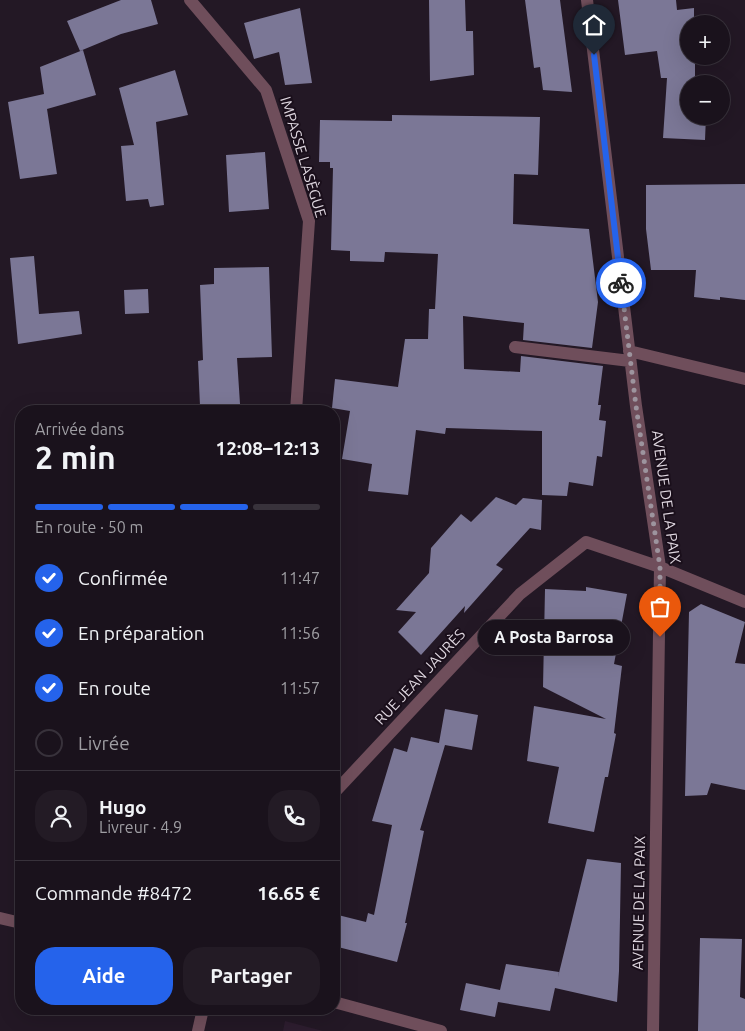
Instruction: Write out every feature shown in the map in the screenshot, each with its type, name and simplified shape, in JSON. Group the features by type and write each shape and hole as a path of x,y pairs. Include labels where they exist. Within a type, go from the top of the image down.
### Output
{"street":[{"name":"IMPASSE LASÈGUE","path":"190,0 266,90 309,221 296,405"},
{"name":"AVENUE DE LA PAIX","path":"587,0 630,356 660,567 653,1031"},
{"path":"515,347 630,356 745,379"},
{"name":"RUE JEAN JAURÈS","path":"340,787 520,594 586,542 660,567 745,602"},
{"path":"0,918 15,922"},
{"path":"340,1004 441,1031"},
{"path":"198,1031 202,1015"}],"shaded area":[{"path":"285,1021 323,1031 283,1031"}],"building":[{"path":"121,0 151,0 158,24 121,34 80,51 67,21"},
{"path":"429,0 465,0 466,31 473,31 474,75 430,81"},
{"path":"525,0 560,0 572,92 543,90 540,67 534,68"},
{"path":"618,0 676,0 677,10 694,8 694,15 680,15 680,65 695,65 695,75 680,75 680,125 706,125 705,140 663,138 667,78 661,78 657,51 625,55"},
{"path":"300,8 312,83 285,85 279,52 254,59 244,23"},
{"path":"83,50 96,95 47,109 57,174 20,179 8,102 44,94 40,67"},
{"path":"175,70 188,115 156,122 164,205 150,207 148,199 126,201 121,146 134,145 119,88"},
{"path":"392,115 540,117 538,175 514,174 513,224 589,229 598,302 592,348 523,340 524,323 463,316 464,369 520,372 521,356 603,366 598,405 601,405 599,420 606,421 602,457 597,456 593,486 569,482 567,496 542,495 542,431 446,428 445,434 416,430 408,495 368,491 372,464 342,459 350,411 340,409 340,405 332,405 335,379 398,387 405,339 428,339 429,309 435,309 438,254 385,252 384,262 350,261 350,251 331,250 333,168 330,168 330,162 319,162 320,120 392,121"},
{"path":"265,152 269,209 229,212 226,155"},
{"path":"745,184 745,300 720,297 720,300 694,297 696,270 651,270 646,229 646,185"},
{"path":"34,256 39,314 79,311 82,334 18,344 10,258"},
{"path":"269,267 272,357 237,358 240,404 200,405 198,361 203,360 200,285 214,284 214,268"},
{"path":"148,289 149,313 125,314 124,290"},
{"path":"496,497 516,505 523,498 542,500 541,530 530,528 496,565 503,569 464,613 465,606 421,655 398,632 416,612 396,610 429,573 431,548 461,514 471,522"},
{"path":"586,587 627,594 614,664 622,666 614,733 616,734 608,777 605,777 594,832 548,823 559,767 527,761 534,706 606,719 543,687 545,589 586,591"},
{"path":"701,604 745,622 735,663 745,664 745,790 711,783 707,795 685,796 689,612"},
{"path":"445,709 478,715 472,750 445,745 420,830 424,831 405,923 407,923 397,962 340,948 340,916 366,922 368,913 374,915 392,825 372,821 394,748 407,752 411,737 439,743"},
{"path":"587,859 621,863 617,1002 555,988 550,1011 498,1002 495,1017 460,1010 466,983 500,990 506,964 559,972 558,977"},
{"path":"700,938 742,939 740,997 745,999 745,1031 698,1031"}],"way so far":[{"path":"621,283 636,406 660,567 660,637"}],"place":[{"name":"A Posta Barrosa","path":"660,637"}],"route":[{"path":"594,55 621,283"}]}
